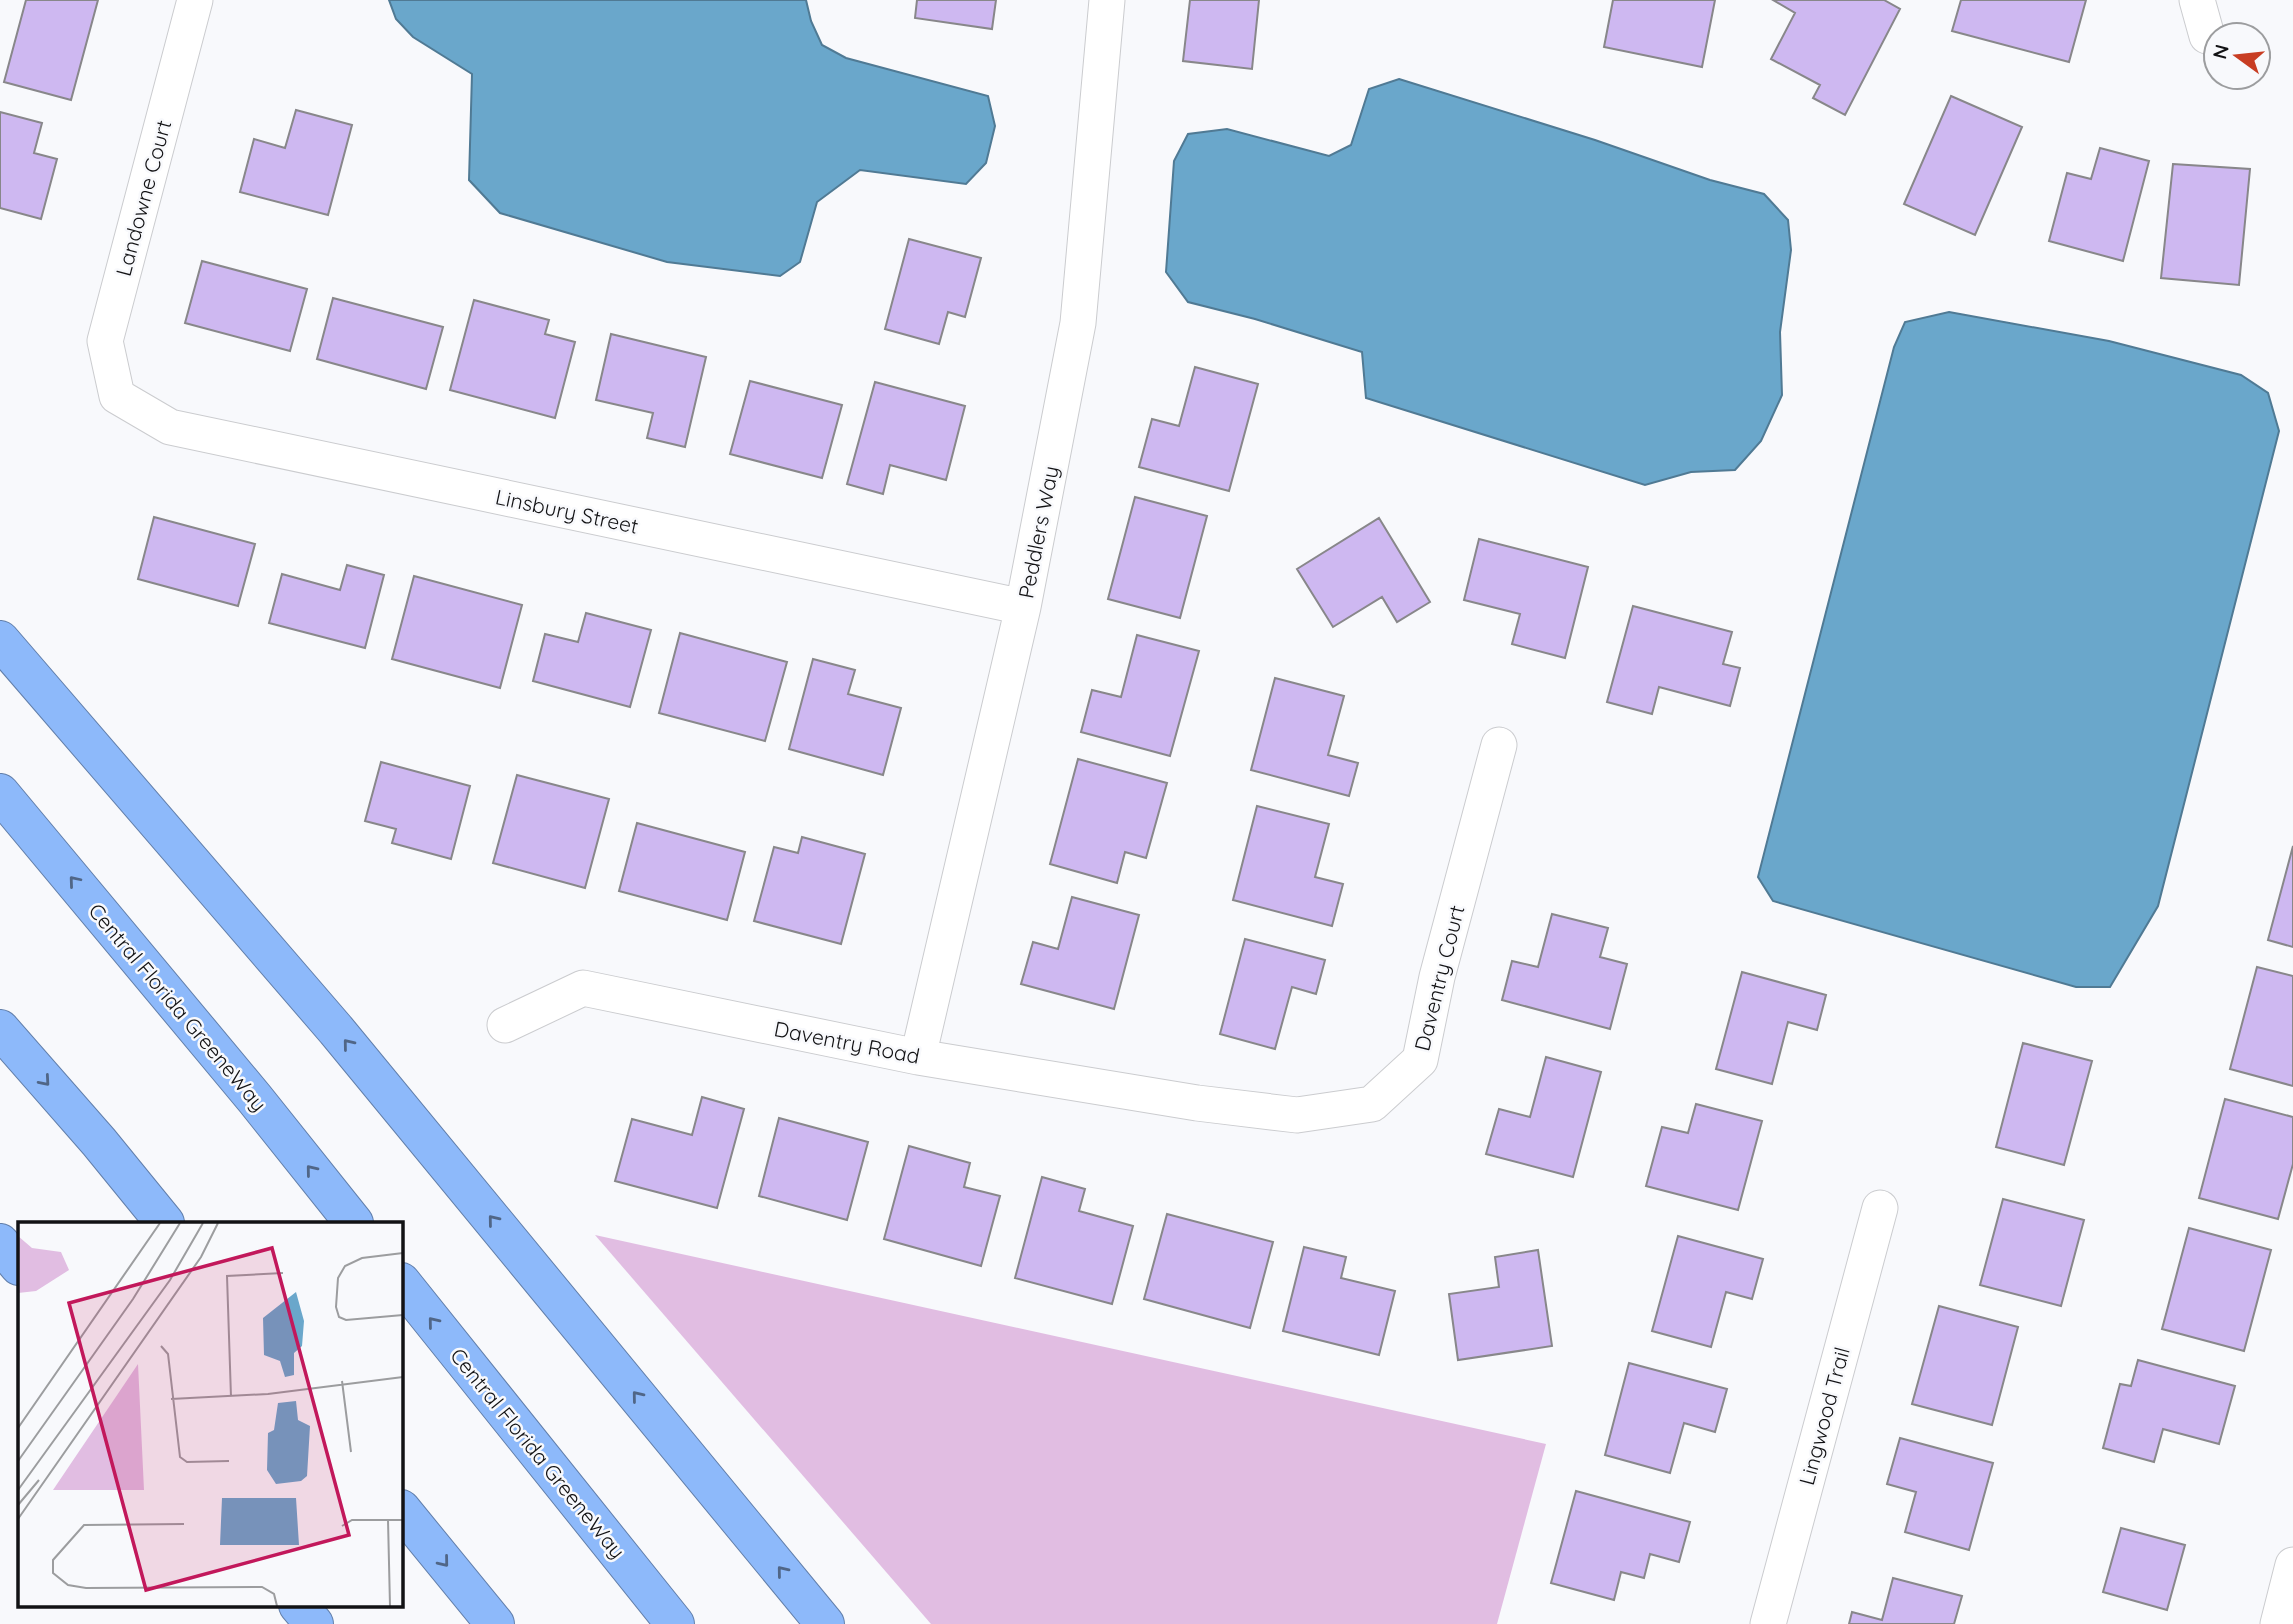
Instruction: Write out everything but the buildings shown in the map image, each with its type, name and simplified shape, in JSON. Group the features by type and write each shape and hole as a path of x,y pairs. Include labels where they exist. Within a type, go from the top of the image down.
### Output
{"highway":[{"path":"0,640 336,1030 825,1624"},
{"name":"Central Florida GreeneWay","path":"0,793 353,1222"},
{"path":"0,1029 99,1142 164,1222"},
{"path":"0,1243 18,1265"},
{"name":"Central Florida GreeneWay","path":"402,1283 675,1624"},
{"path":"402,1510 495,1624"},
{"path":"299,1606 314,1624"}],"street":[{"name":"Landowne Court","path":"117,396 105,341 195,0"},
{"name":"Peddlers Way","path":"918,1057 1023,607 1078,323 1107,0"},
{"path":"2197,0 2203,21"},
{"name":"Linsbury Street","path":"117,396 170,427 1023,607"},
{"name":"Daventry Court","path":"1197,1103 1297,1115 1372,1104 1420,1060 1437,977 1499,745"},
{"name":"Daventry Road","path":"505,1025 583,988 918,1057 1197,1103"},
{"name":"Lingwood Trail","path":"1768,1624 1880,1208"},
{"path":"2285,1609 2293,1565"}],"shaded area":[{"path":"595,1235 1546,1444 1497,1624 931,1624"}],"water":[{"path":"389,0 806,0 811,21 822,45 846,58 988,96 995,126 986,163 966,184 860,170 817,202 800,262 780,276 667,262 500,213 469,180 472,74 413,37 396,19"},
{"path":"1399,79 1595,140 1710,180 1764,194 1788,220 1791,250 1780,332 1782,395 1761,441 1735,470 1691,472 1645,485 1366,398 1362,352 1255,319 1188,302 1166,272 1174,161 1188,134 1227,129 1329,156 1351,145 1369,89"},
{"path":"1949,312 2109,341 2241,375 2268,393 2279,431 2158,906 2110,987 2076,987 1773,901 1758,877 1894,347 1905,322"}]}
